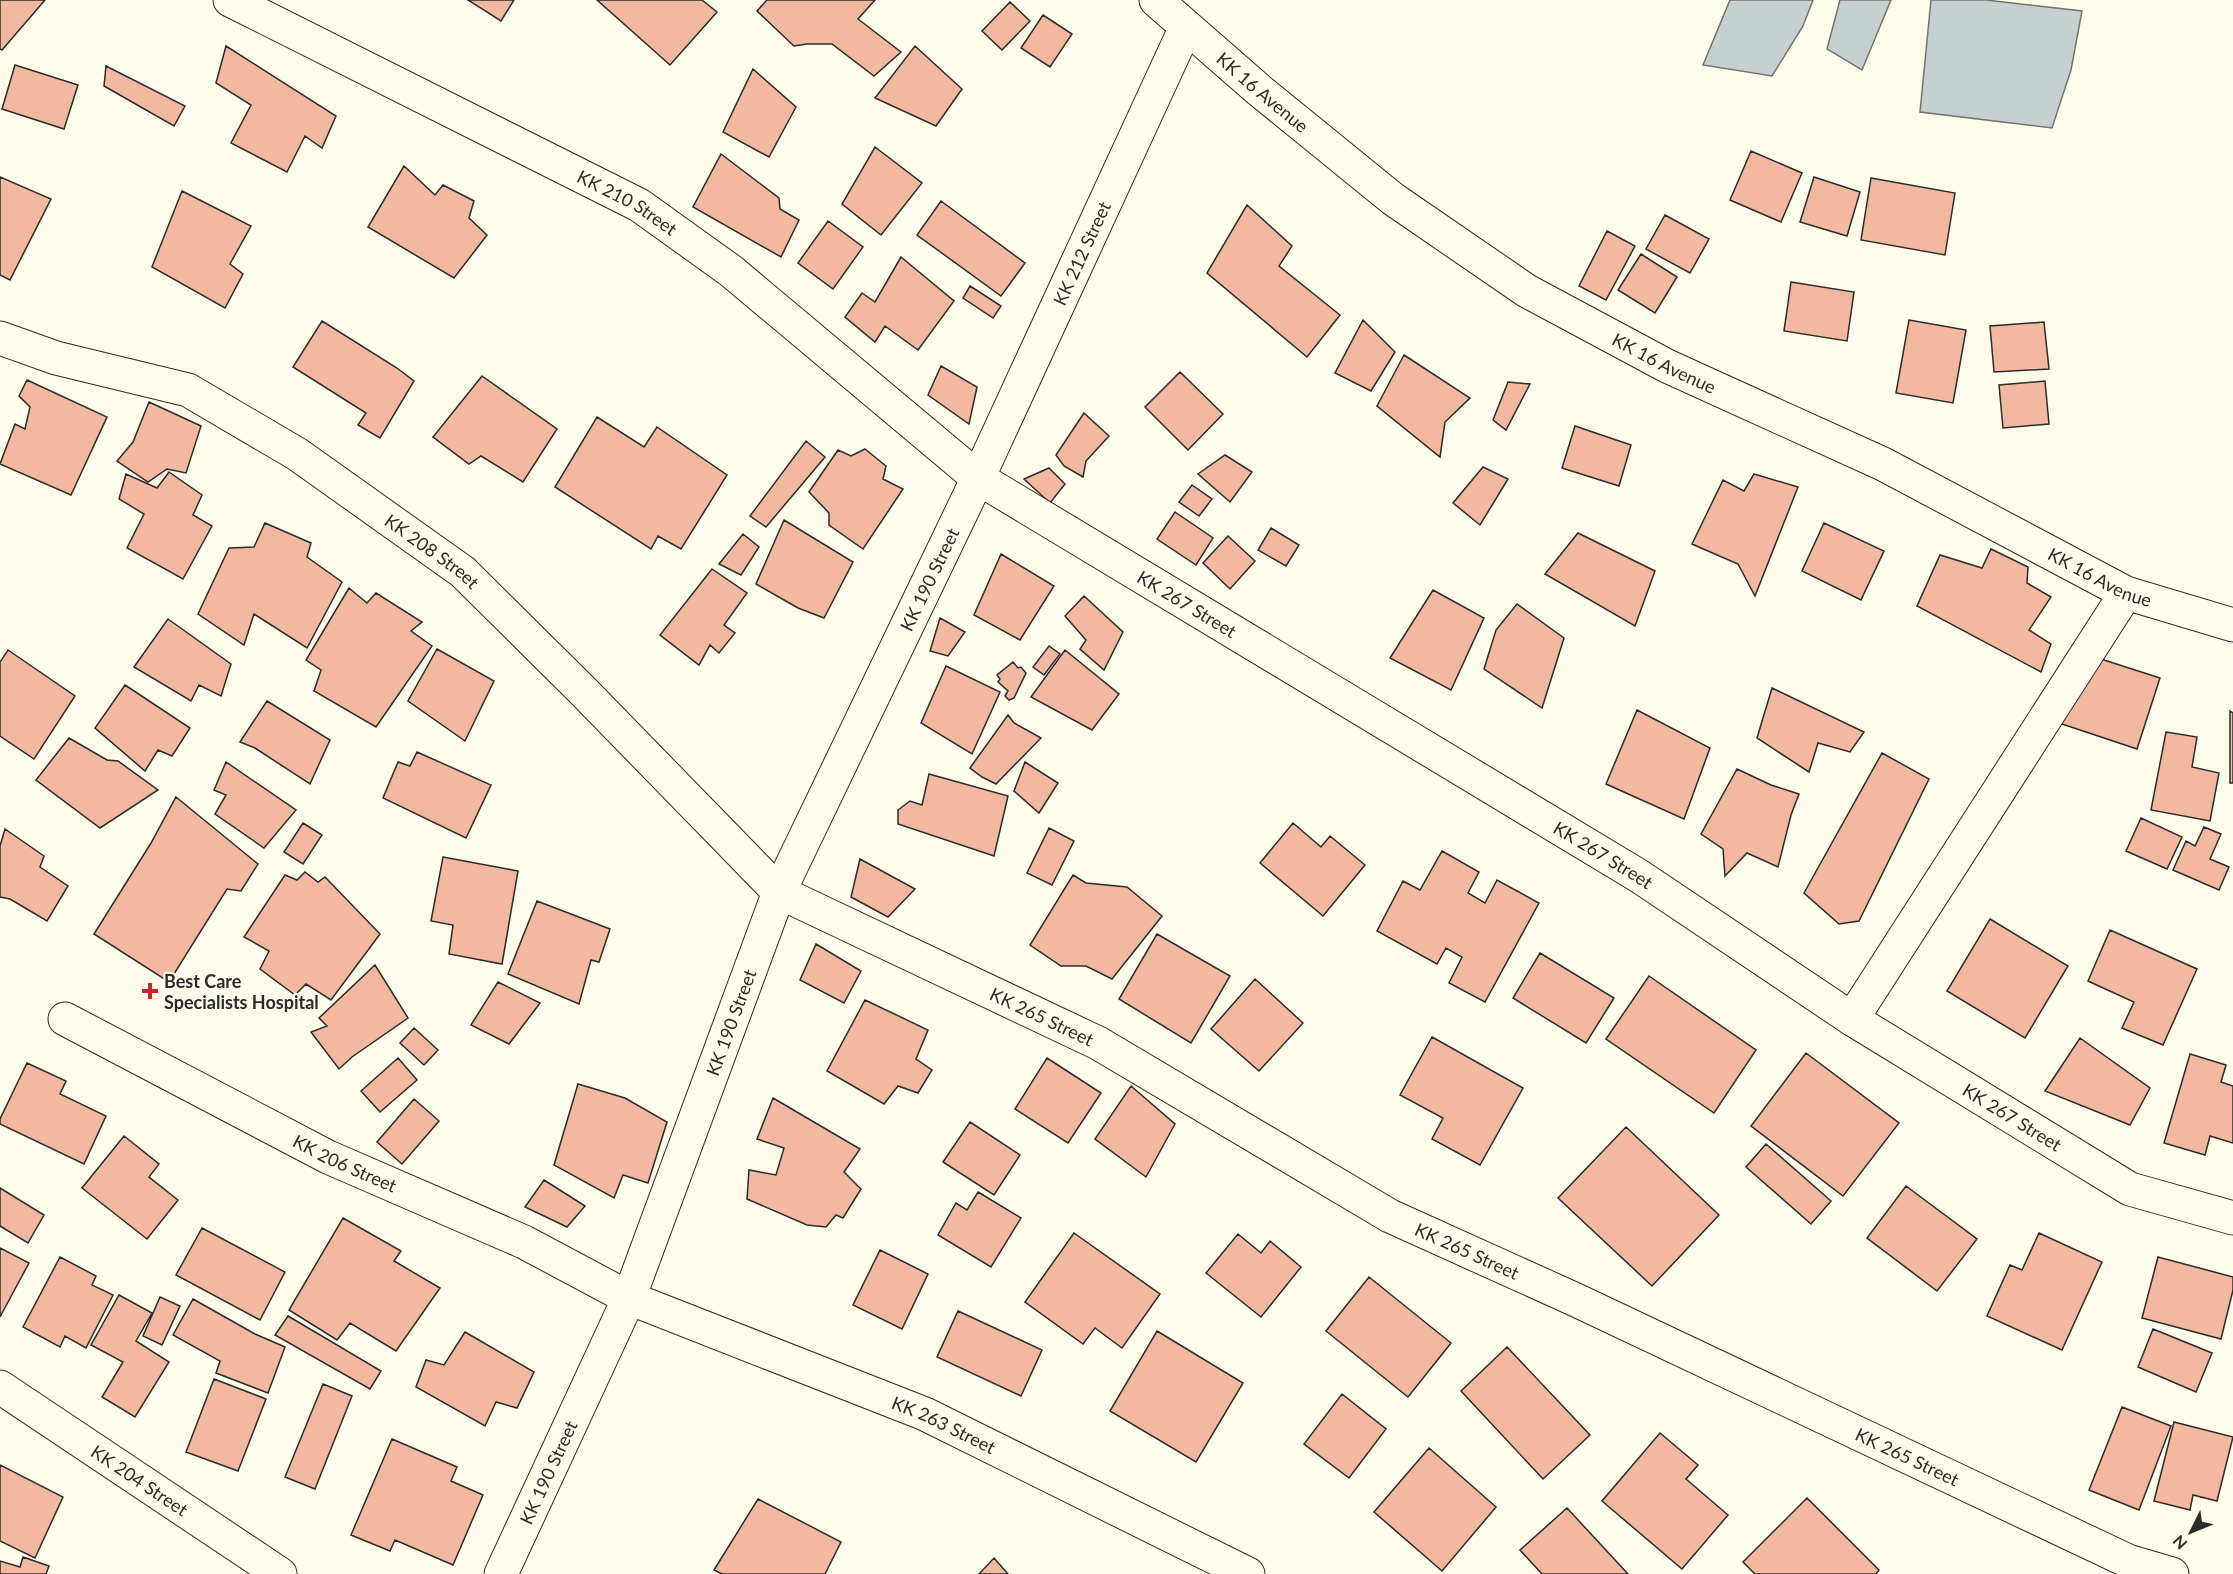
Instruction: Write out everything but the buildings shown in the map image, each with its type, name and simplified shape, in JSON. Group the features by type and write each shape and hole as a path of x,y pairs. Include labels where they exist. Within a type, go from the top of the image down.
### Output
{"street":[{"name":"KK 210 Street","path":"230,0 639,205 731,271 978,478"},
{"name":"KK 16 Avenue","path":"1156,0 1259,90 1392,199 1527,291 1667,366 1883,464 2126,593 2233,625"},
{"name":"KK 212 Street","path":"978,478 1186,27"},
{"name":"KK 208 Street","path":"0,338 56,358 188,390 297,454 434,551 463,572 779,892"},
{"name":"KK 190 Street","path":"501,1574 629,1298 779,892 978,478"},
{"name":"KK 267 Street","path":"978,478 1639,876 1852,1019 2130,1188 2233,1218"},
{"path":"1852,1019 2126,593"},
{"name":"KK 265 Street","path":"779,892 1098,1043 1390,1216 1587,1305 2128,1561 2172,1574"},
{"name":"KK 206 Street","path":"65,1019 328,1157 524,1242 629,1298"},
{"name":"KK 263 Street","path":"629,1298 926,1414 1248,1574"},
{"name":"KK 204 Street","path":"0,1387 280,1574"}],"shaded area":[{"path":"1730,0 1813,0 1803,26 1772,76 1703,65"},
{"path":"1840,0 1891,0 1862,70 1827,49"},
{"path":"1931,0 1986,0 2082,11 2071,70 2052,128 1920,112"}],"place":[{"name":"Best Care Specialists Hospital","path":"150,991"}]}
